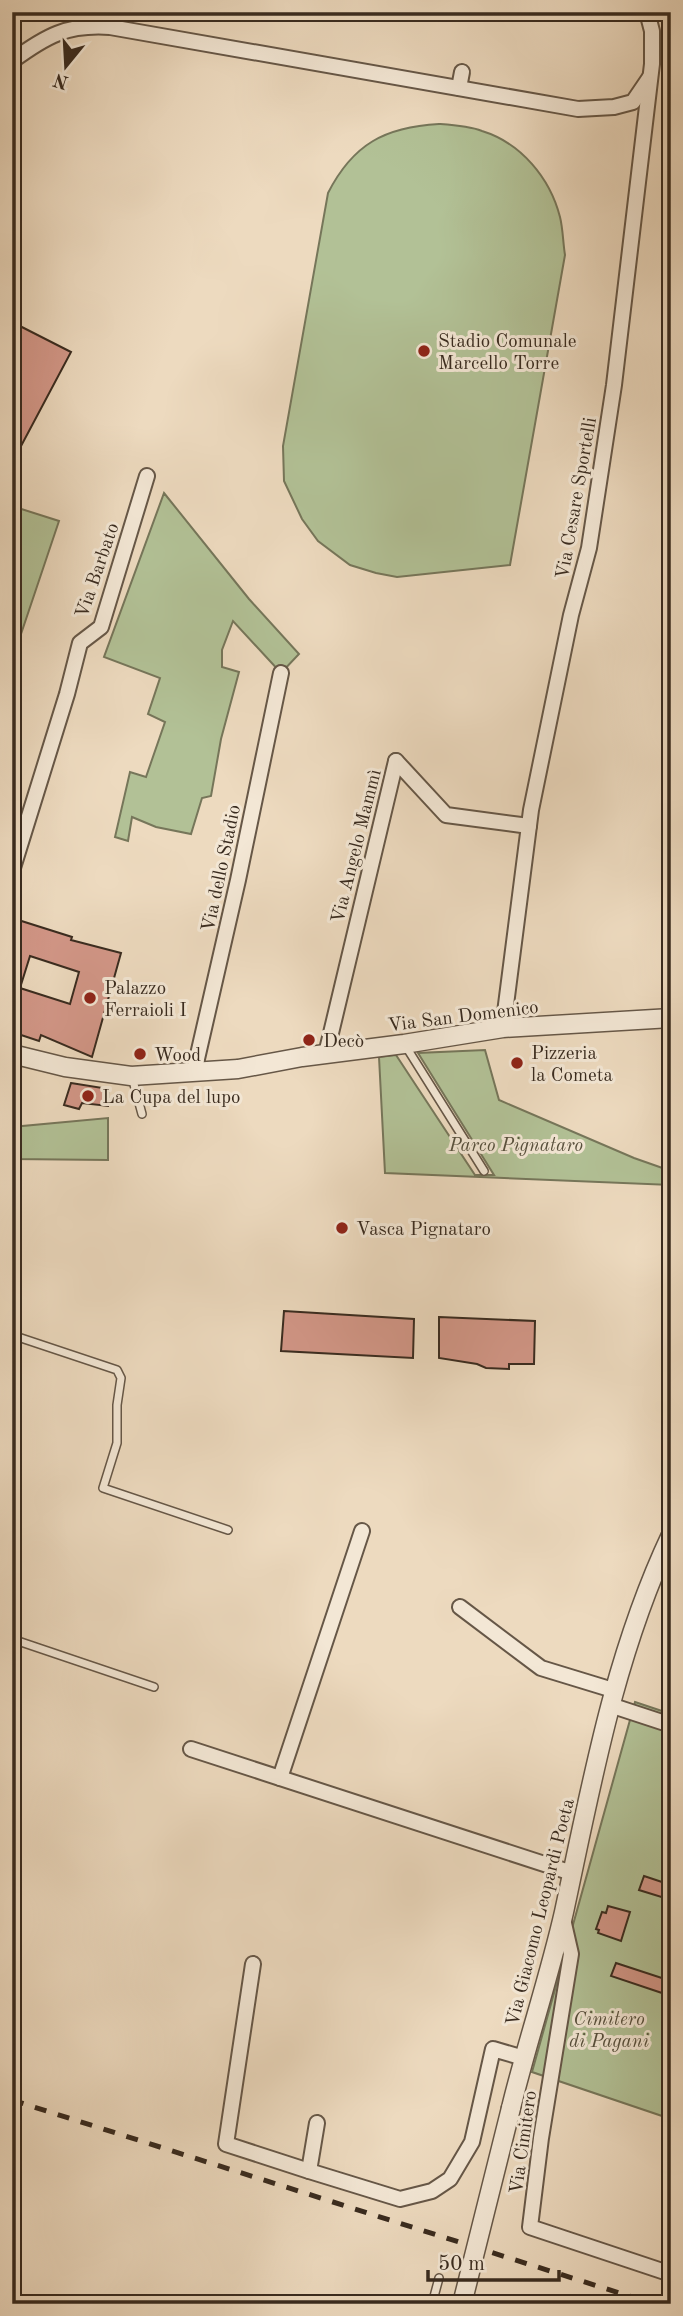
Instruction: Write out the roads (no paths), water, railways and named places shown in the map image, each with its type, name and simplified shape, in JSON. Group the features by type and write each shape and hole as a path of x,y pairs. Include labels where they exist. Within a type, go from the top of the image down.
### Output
{"street":[{"path":"73,29 79,12"},
{"name":"Via Cesare Sportelli","path":"503,1028 529,826 568,628 589,548 616,373 650,77 652,31 647,12"},
{"path":"12,61 51,35 84,26 110,27 578,109 614,107 633,102 650,77"},
{"path":"459,88 462,72"},
{"name":"Via Barbato","path":"12,871 68,694 80,643 101,627 147,476"},
{"name":"Via dello Stadio","path":"194,1072 281,673"},
{"name":"Via Angelo Mammì","path":"326,1054 396,761 446,816 529,826"},
{"name":"Via San Domenico","path":"12,1054 65,1067 131,1076 238,1069 503,1028 671,1017"},
{"path":"281,1778 362,1531"},
{"name":"Via Giacomo Leopardi Poeta","path":"462,2304 524,2058 563,1917 612,1698 637,1614 651,1576 671,1535"},
{"path":"460,1606 541,1668 671,1725"},
{"path":"191,1749 572,1873"},
{"name":"Via Cimitero","path":"563,1917 571,1954 541,2138 530,2227 671,2274"},
{"path":"253,1964 226,2144 400,2199 432,2191 450,2179 472,2142 493,2049 524,2058"},
{"path":"309,2171 317,2123"}],"lane":[{"path":"404,1044 484,1171"},
{"path":"131,1076 142,1114"},
{"path":"12,1335 117,1370 121,1378 117,1405 117,1443 103,1488 228,1530"},
{"path":"12,1639 154,1687"},
{"path":"12,1710 17,1732 12,1747"},
{"path":"432,2304 439,2278"}],"railway":[{"path":"12,2100 654,2304"}],"place":[{"name":"Stadio Comunale Marcello Torre","path":"424,351"},
{"name":"Palazzo Ferraioli I","path":"90,998"},
{"name":"Decò","path":"309,1040"},
{"name":"Wood","path":"140,1054"},
{"name":"Pizzeria la Cometa","path":"517,1063"},
{"name":"La Cupa del lupo","path":"88,1096"},
{"name":"Vasca Pignataro","path":"342,1228"}],"park label":[{"name":"Parco Pignataro","path":"516,1144"},
{"name":"Cimitero di Pagani","path":"609,2029"}]}
